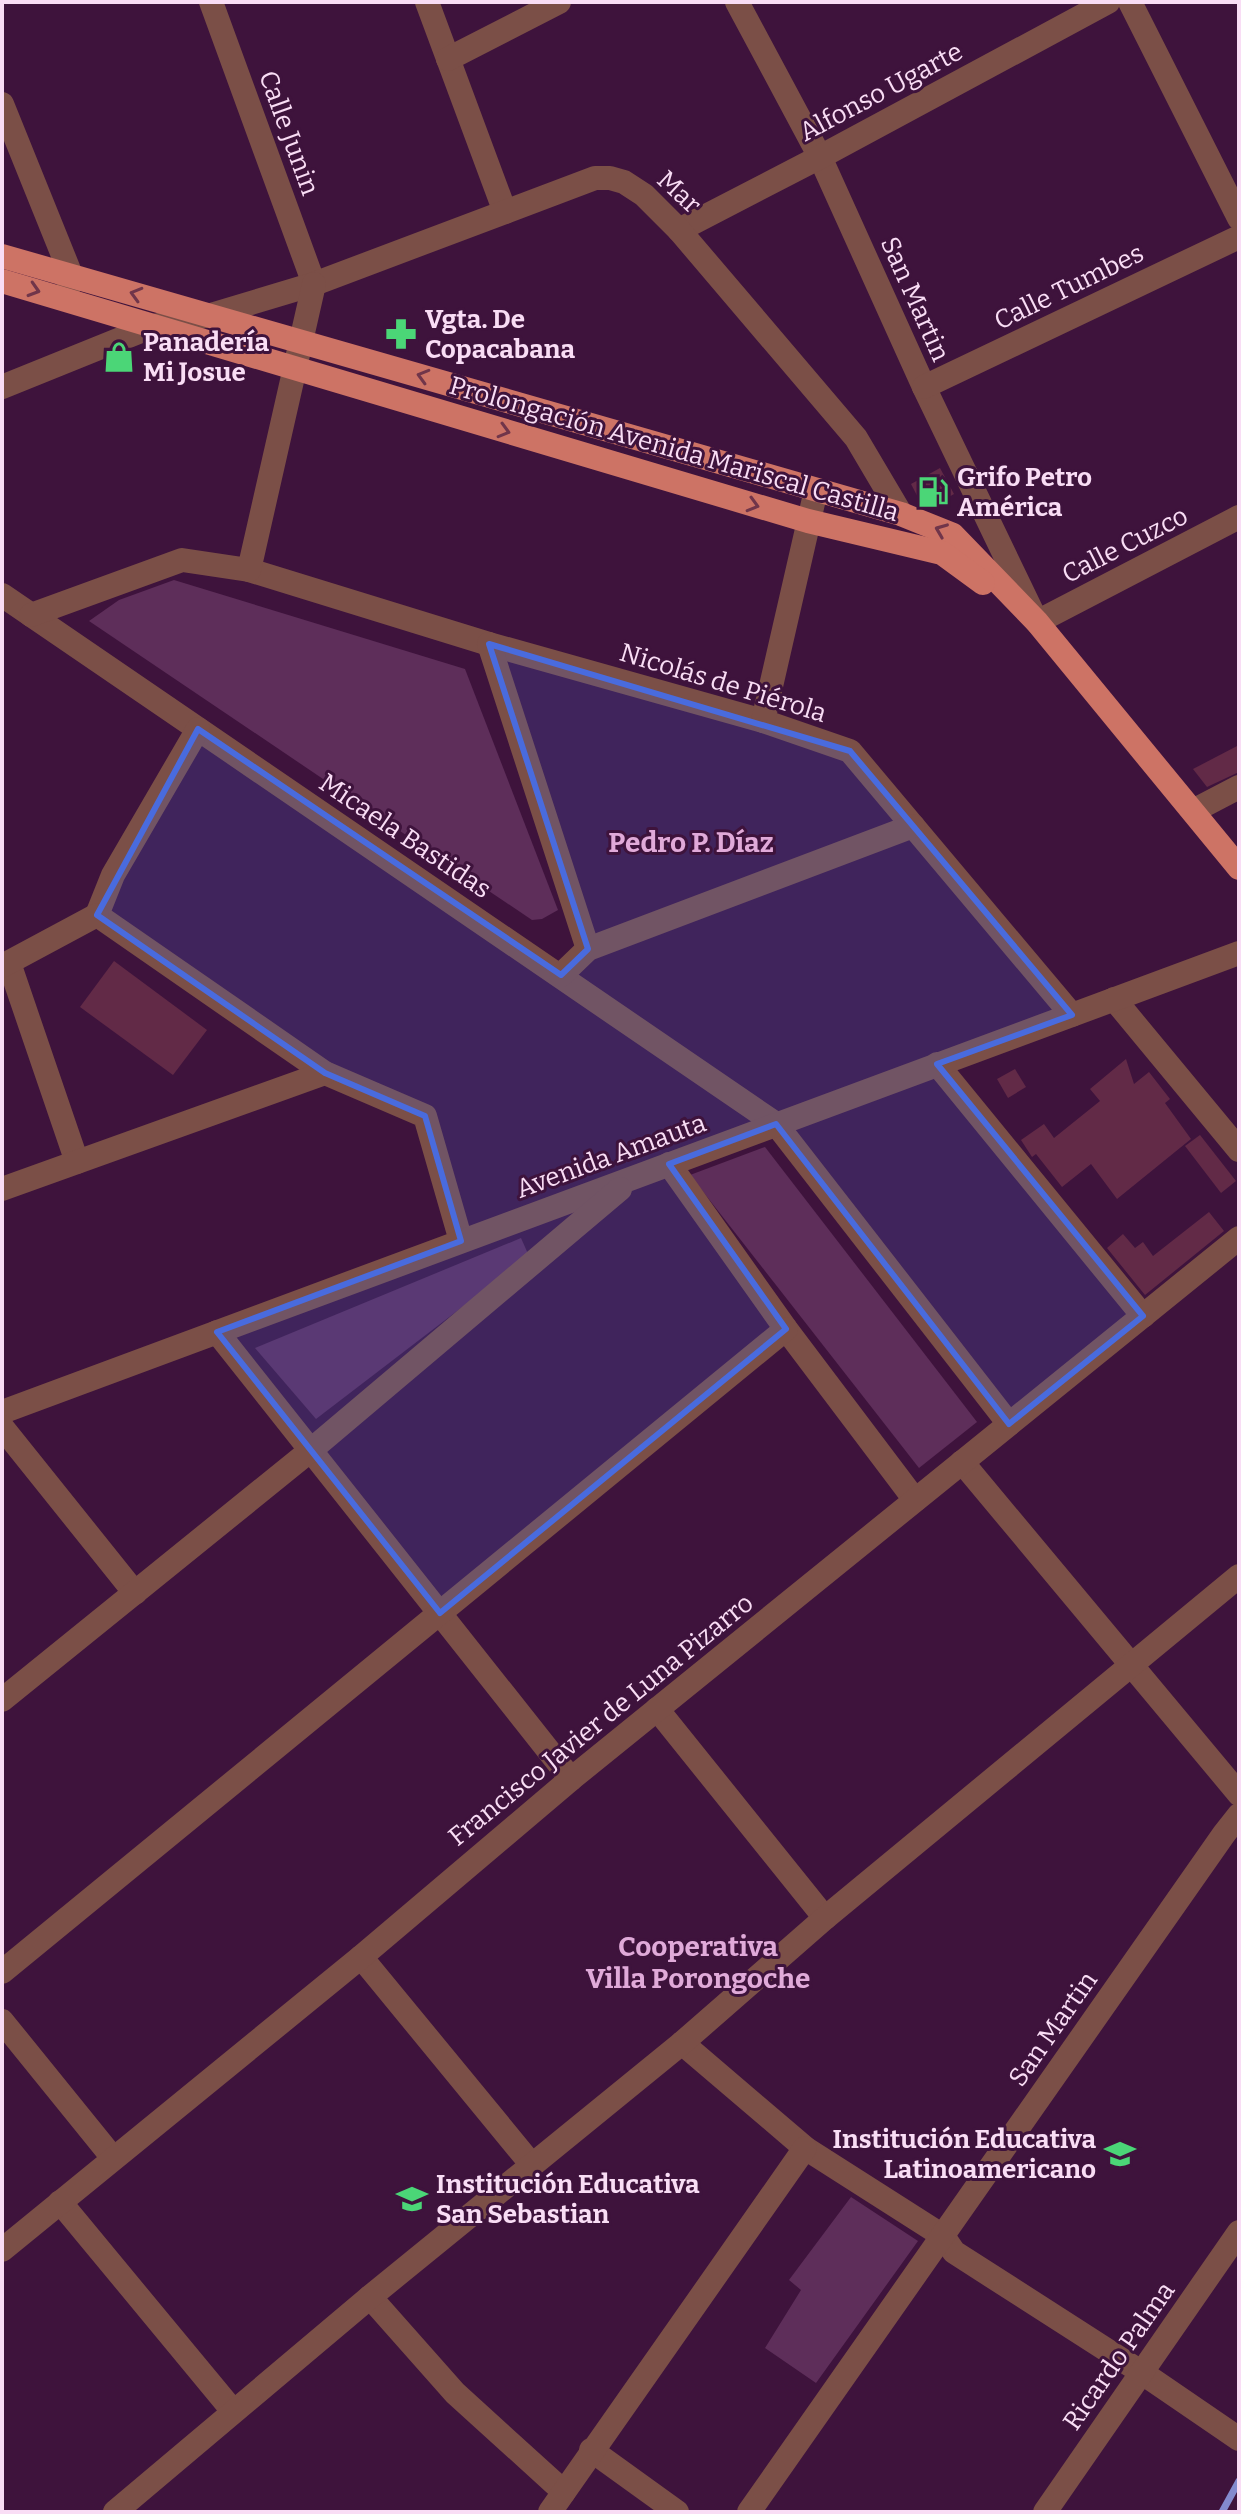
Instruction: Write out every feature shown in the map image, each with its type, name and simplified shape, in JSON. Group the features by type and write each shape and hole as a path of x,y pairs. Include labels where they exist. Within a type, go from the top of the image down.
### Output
{"main road":[{"name":"Prolongación Avenida Mariscal Castilla","path":"2,256 901,514 953,535 1037,622 1239,868"},
{"name":"Prolongación Avenida Mariscal Castilla","path":"2,281 808,521 942,553 1037,622"}],"street":[{"name":"Calle Junin","path":"211,2 314,284"},
{"path":"427,2 505,212"},
{"path":"448,59 559,2"},
{"name":"San Martin","path":"737,2 820,157 924,387 1037,622"},
{"name":"Alfonso Ugarte","path":"679,230 1108,2"},
{"path":"1130,2 1239,218"},
{"path":"2,104 71,275 66,300"},
{"name":"Mar","path":"2,387 153,326 211,315 314,284 595,178 610,178 624,182 644,195 679,230 856,438 901,514"},
{"name":"Calle Tumbes","path":"924,387 1239,237"},
{"path":"249,570 314,284"},
{"path":"763,721 816,490"},
{"name":"Calle Cuzco","path":"1037,622 1239,517"},
{"name":"Nicolás de Piérola","path":"31,615 182,560 249,570 489,644 763,721 850,751 1072,1015"},
{"name":"Micaela Bastidas","path":"2,595 776,1124 1009,1424"},
{"path":"489,644 588,949"},
{"path":"77,1162 6,964 97,915 113,875 198,729"},
{"path":"1193,811 1239,787"},
{"path":"561,975 588,949 913,826"},
{"path":"97,915 325,1073 425,1116 461,1241"},
{"name":"Avenida Amauta","path":"2,1412 1239,953"},
{"path":"1114,999 1239,1150"},
{"path":"937,1064 1143,1316"},
{"path":"2,1189 325,1073"},
{"path":"669,1164 786,1329 915,1500"},
{"path":"2,1700 311,1450 633,1178"},
{"name":"Francisco Javier de Luna Pizarro","path":"2,2250 361,1957 571,1779 1239,1238"},
{"path":"2,1972 786,1329"},
{"path":"217,1332 571,1779"},
{"path":"2,1427 135,1593"},
{"path":"962,1462 1239,1794"},
{"path":"115,2512 370,2297 682,2043 825,1918 1239,1576"},
{"path":"657,1709 825,1918"},
{"name":"San Martin","path":"749,2512 1234,1832"},
{"path":"361,1957 532,2165"},
{"path":"2,2021 113,2158"},
{"path":"682,2043 805,2148 943,2236 954,2252 1141,2372 1236,2438"},
{"path":"370,2297 557,2502 805,2148"},
{"path":"60,2202 233,2411"},
{"name":"Ricardo Palma","path":"1045,2512 1239,2232"},
{"path":"591,2450 677,2512"}],"highlighted area":[{"path":"489,644 850,751 1072,1015 937,1064 1143,1316 1009,1424 776,1124 669,1164 786,1329 440,1613 217,1332 461,1241 425,1116 325,1073 97,915 198,729 561,975 588,949"}],"shaded area":[{"path":"174,580 465,669 558,910 542,919 532,920 89,621 119,600"},
{"path":"765,1147 977,1422 919,1468 690,1175"},
{"path":"521,1238 529,1256 316,1419 255,1348"},
{"path":"851,2197 918,2241 816,2383 765,2348 801,2290 789,2280"}],"building":[{"path":"940,468 954,494 928,509 923,507 911,484"},
{"path":"1239,745 1239,772 1207,787 1193,769"},
{"path":"114,961 207,1030 173,1075 80,1007"},
{"path":"1126,1059 1134,1084 1149,1072 1170,1099 1165,1103 1191,1139 1117,1199 1091,1164 1062,1187 1036,1154 1032,1157 1021,1140 1044,1124 1054,1138 1100,1101 1090,1089"},
{"path":"1015,1069 1026,1087 1008,1098 997,1079"},
{"path":"1200,1135 1236,1181 1221,1193 1185,1146"},
{"path":"1209,1212 1224,1231 1145,1295 1107,1248 1123,1234 1135,1248 1143,1242 1153,1256"}],"waterway":[{"path":"1222,2512 1239,2481"}],"place":[{"name":"Vgta. De Copacabana","path":"401,334"},
{"name":"Panadería Mi Josue","path":"119,357"},
{"name":"Grifo Petro América","path":"933,492"},
{"name":"Institución Educativa Latinoamericano","path":"1120,2154"},
{"name":"Institución Educativa San Sebastian","path":"412,2199"}],"district":[{"name":"Pedro P. Díaz","path":"691,842"},
{"name":"Cooperativa Villa Porongoche","path":"698,1962"}]}
